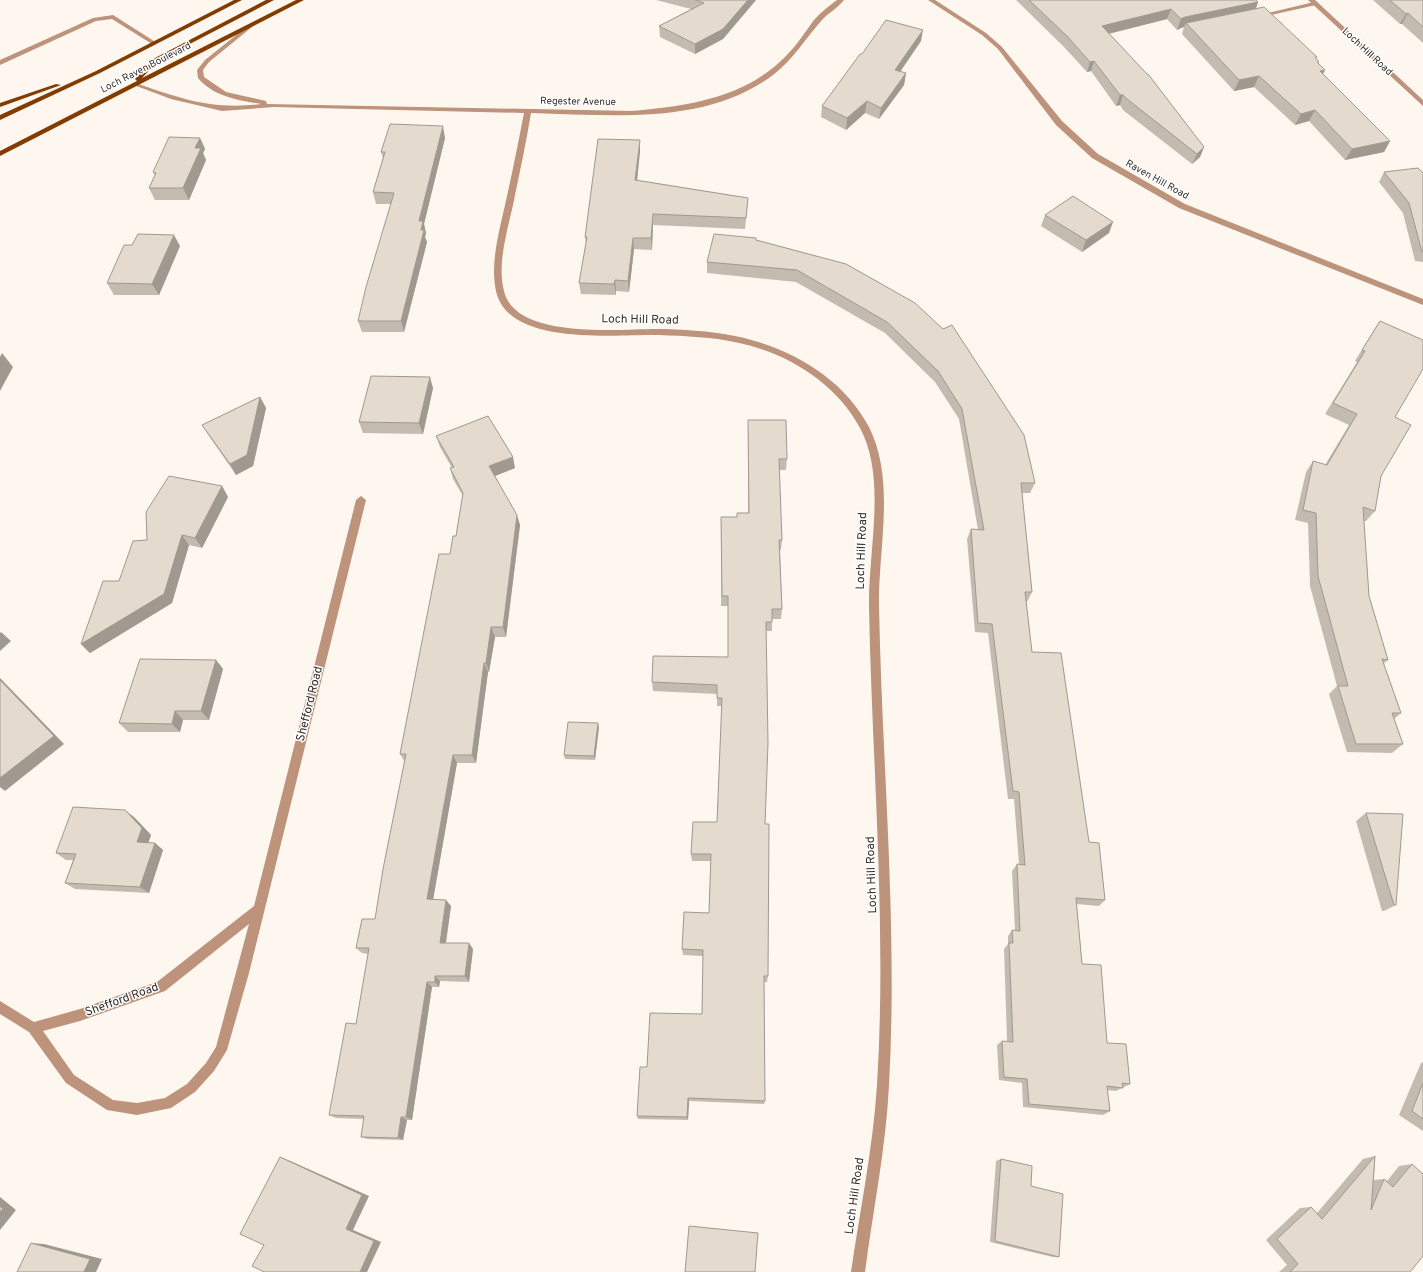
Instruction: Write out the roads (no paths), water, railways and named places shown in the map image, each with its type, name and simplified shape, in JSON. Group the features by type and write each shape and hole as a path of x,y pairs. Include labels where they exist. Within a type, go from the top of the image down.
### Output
{"main road":[{"name":"Loch Raven Boulevard","path":"0,118 98,72 239,0"},
{"path":"134,84 157,59 271,0"},
{"name":"Loch Raven Boulevard","path":"0,154 134,84 301,0"},
{"path":"0,105 11,100 98,72"}],"street":[{"name":"Regester Avenue","path":"134,84 155,92 215,108 236,109 274,105 632,113 671,111 704,105 738,93 764,79 788,57 821,17 841,0"},
{"name":"Raven Hill Road","path":"931,0 984,34 1000,48 1059,123 1095,156 1182,206 1423,302"},
{"path":"1248,18 1312,2"},
{"name":"Loch Hill Road","path":"1312,2 1423,104"},
{"path":"0,63 95,19 113,17 154,43"},
{"name":"Regester Avenue","path":"250,26 206,61 200,70 201,78 211,88 227,96 274,105"},
{"name":"Loch Hill Road","path":"528,111 500,255 499,281 501,296 509,308 518,316 546,328 570,331 701,334 739,339 775,351 812,370 839,392 865,428 874,451 878,473 874,600 886,874 887,986 882,1098 858,1272"},
{"name":"Shefford Road","path":"0,1007 33,1028 70,1079 111,1106 137,1109 167,1104 191,1088 210,1067 221,1050 259,909 361,500"},
{"name":"Shefford Road","path":"33,1028 80,1015 161,987 259,909"}]}
